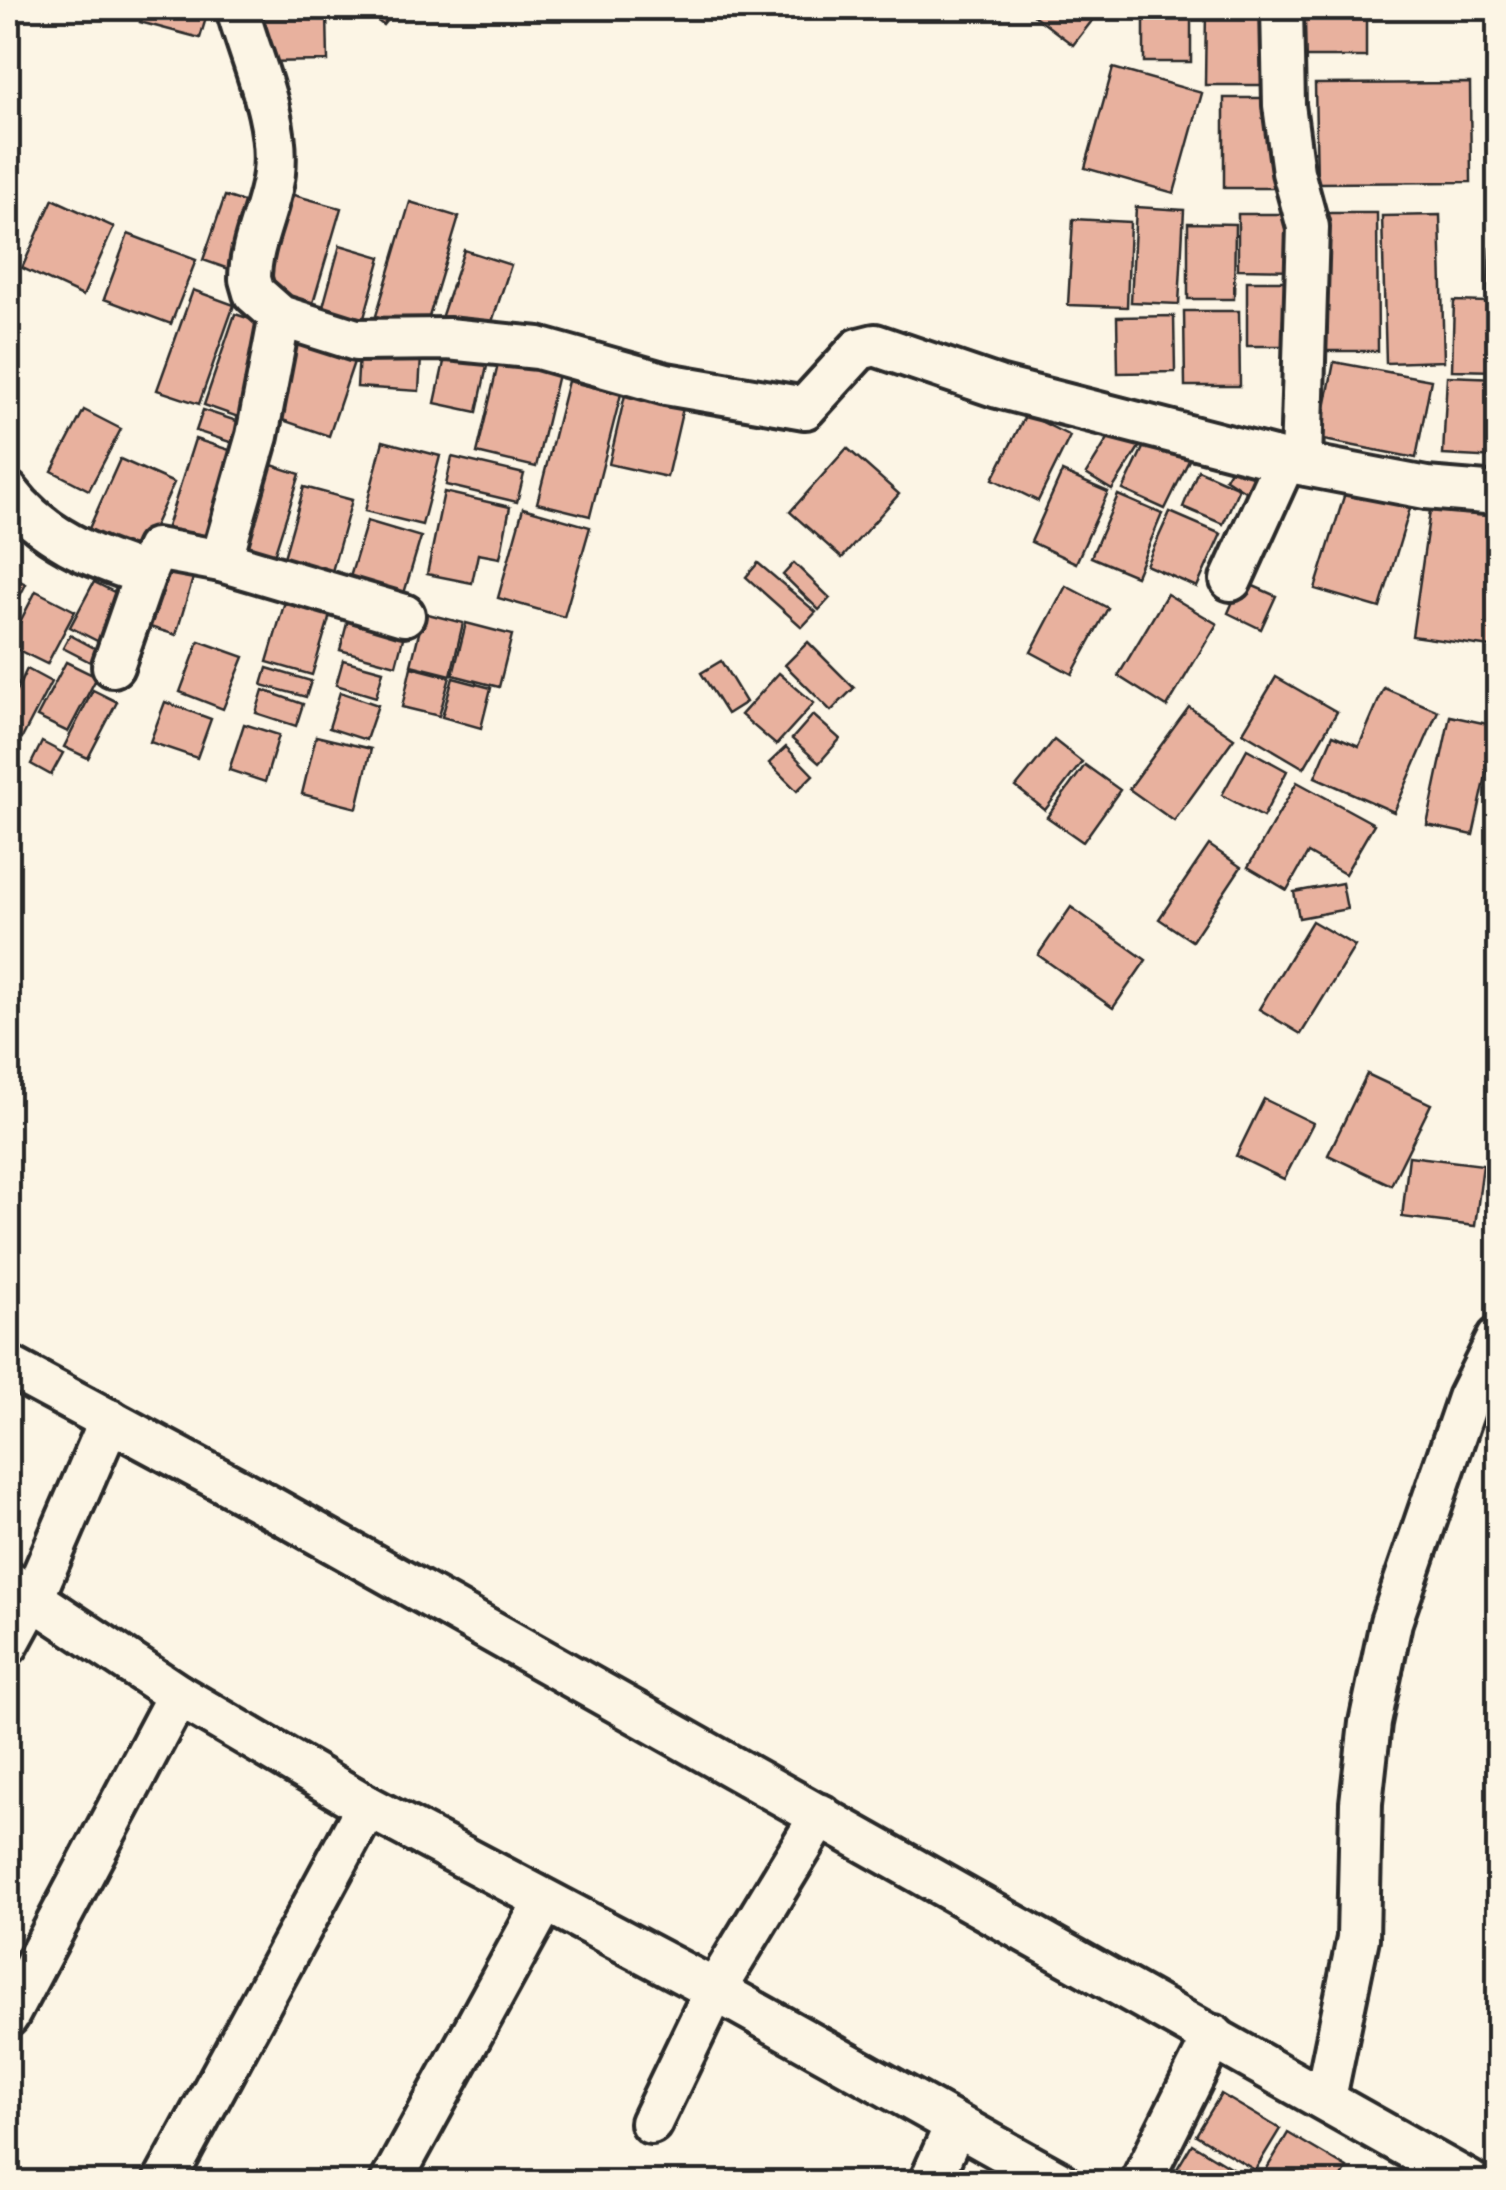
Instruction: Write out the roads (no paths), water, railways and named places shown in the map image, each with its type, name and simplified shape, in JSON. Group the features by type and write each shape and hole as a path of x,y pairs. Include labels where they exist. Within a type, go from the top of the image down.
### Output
{"street":[{"path":"237,8 269,114 274,152 274,175 250,279 254,293 280,316 356,340 448,339 538,348 666,384 805,408 858,349 875,345 998,387 1293,462 1426,488 1498,494"},
{"path":"1230,580 1293,462 1308,227 1293,172 1284,105 1282,8"},
{"path":"221,560 257,436 280,316"},
{"path":"8,492 28,518 86,555 145,574"},
{"path":"113,666 156,549 221,560 404,615"},
{"path":"1325,2098 1346,2017 1358,1938 1361,1803 1370,1723 1391,1622 1468,1398 1498,1338"},
{"path":"8,1366 820,1815 1470,2182"},
{"path":"8,1644 20,1590 110,1420"},
{"path":"20,1590 178,1695 367,1806 714,1990 1060,2182"},
{"path":"8,2016 178,1695"},
{"path":"164,2182 367,1806"},
{"path":"651,2123 714,1990 820,1815"},
{"path":"392,2182 544,1902"},
{"path":"1141,2182 1214,2036"},
{"path":"930,2182 956,2126"}]}
